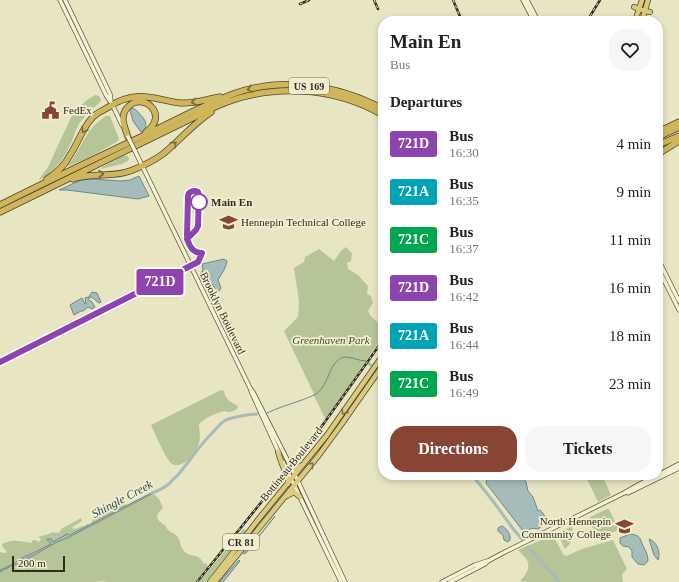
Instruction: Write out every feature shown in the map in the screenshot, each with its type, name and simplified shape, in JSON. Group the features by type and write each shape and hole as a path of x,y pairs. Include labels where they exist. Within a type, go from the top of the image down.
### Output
{"highway":[{"path":"637,16 642,0"},
{"path":"645,16 648,12 648,0"},
{"path":"634,7 648,12"},
{"name":"US 169","path":"0,205 232,94 251,89 266,86 314,86 340,91 378,106"},
{"name":"US 169","path":"0,212 231,100 273,91 315,91 357,102 378,112"},
{"path":"10,200 44,181 60,169 70,156 85,127 92,118 112,104 128,98 138,97 188,103 232,94"},
{"path":"37,193 81,176 94,174 119,174 142,166 164,153 209,113 226,104 250,95"},
{"path":"113,150 146,132 154,125 156,120 155,113 152,107 146,103 135,102 125,111 123,118 128,137"},
{"path":"663,129 679,121"},
{"path":"663,135 679,127"},
{"path":"663,143 679,136"},
{"path":"663,151 679,141"},
{"name":"Bottineau Boulevard","path":"216,582 284,498 303,465 333,426 378,362"},
{"name":"Bottineau Boulevard","path":"210,582 257,521 331,439 378,372"},
{"path":"278,452 288,480 293,481"},
{"path":"291,468 303,465"},
{"path":"284,498 294,492 300,497"}],"main road":[{"path":"60,0 106,95 112,104"},
{"path":"65,0 108,91 112,104"},
{"path":"523,0 531,16"},
{"path":"527,0 535,16"},
{"name":"Brooklyn Boulevard","path":"112,104 250,388 291,468 293,481 300,497 343,581"},
{"path":"663,269 679,301"},
{"path":"663,278 679,310"},
{"name":"Brooklyn Boulevard","path":"250,388 278,452"},
{"path":"663,472 679,464"},
{"path":"663,476 679,468"},
{"path":"442,582 488,561 648,480"},
{"path":"624,493 635,490 655,480"},
{"name":"Brooklyn Boulevard","path":"293,481 343,581"},
{"path":"450,582 488,561"}],"green space":[{"path":"95,95 99,96 101,101 79,124 66,153 57,166 39,180 48,167 73,113"},
{"path":"106,116 110,116 119,139 118,141 90,157 67,167 85,137 100,120"},
{"path":"125,155 128,156 128,161 101,169 102,167"},
{"name":"Greenhaven Park","path":"346,247 352,253 351,261 347,263 348,269 358,275 368,286 367,294 371,296 373,303 368,311 378,323 378,343 326,420 284,331 298,317 299,301 294,268 304,262 305,257 319,249 334,261"},
{"path":"221,390 224,391 229,400 238,406 237,409 231,412 224,411 217,413 199,424 200,441 198,447 189,459 181,465 172,464 164,452 151,425"},
{"path":"587,480 604,480 611,495 598,502"},
{"path":"154,494 159,499 163,508 158,513 158,520 166,526 169,531 177,536 186,553 200,558 204,564 205,563 208,566 195,582 0,582 0,572 13,565 14,566 19,561 29,558 55,543"},
{"path":"124,504 128,505 91,523 93,519 100,515 101,509 114,510"},
{"path":"609,509 619,530 609,533 602,533 595,530 586,519"},
{"path":"81,518 82,521 72,528 74,529 87,526 56,540 53,543 47,539 51,544 0,570 0,552 7,552 2,544 13,541 31,543 33,540 36,540 38,542 41,539 38,537 53,532 60,532 61,529"},
{"path":"572,526 572,539 570,544 565,549 558,535"},
{"path":"243,529 246,530 246,533 206,582 199,582"},
{"path":"553,535 563,554 566,556 582,549 613,540 627,569 622,574 623,582 520,581 528,569 528,563 518,550"}],"water":[{"path":"132,108 136,110 145,122 145,130 141,132 133,121 130,110"},
{"path":"139,176 149,196 138,199 59,190 81,180 92,179 121,181 130,180"},
{"path":"224,259 227,261 225,269 218,280 221,288 217,291 208,279 200,279 199,275 203,270 202,264"},
{"path":"92,292 97,293 101,302 99,303 89,297 89,300 95,307 92,309 88,307 74,315 70,305 82,298 86,304 85,298 88,298"},
{"path":"487,480 525,480 528,491 533,497 538,511 540,510 543,513 548,524 538,529 534,528 525,532 523,531 486,483"},
{"path":"153,492 156,492 0,572 0,570 15,563 21,558 51,544 47,539 51,539 53,542 67,534 69,535"},
{"path":"275,516 246,553 244,554 242,552 250,542 260,535"},
{"path":"502,526 509,534 510,540 508,542 504,540 503,535 498,531 498,528"},
{"path":"630,534 639,537 646,551 648,561 644,565 638,564 632,557 632,551 629,547 623,546 620,543 620,538"},
{"path":"649,539 654,542 658,548 658,560 654,555"},
{"path":"239,560 240,561 223,582 219,582"}],"waterway":[{"name":"Shingle Creek","path":"267,413 316,394 321,390 334,365 341,358 348,357 366,361"},
{"name":"Shingle Creek","path":"368,363 372,366"},
{"name":"Shingle Creek","path":"152,493 170,483 203,443 222,423 226,420 245,415 257,414"},
{"name":"Shingle Creek","path":"476,480 522,539"},
{"name":"Shingle Creek","path":"528,547 559,582"}],"railway":[{"path":"300,4 309,0"},
{"path":"374,0 378,9"},
{"path":"453,0 460,16"},
{"path":"590,16 600,0"},
{"path":"197,582 317,433 378,347"}],"bus line":[{"name":"721D","path":"0,362 198,262 202,253 194,252 187,239 198,226 199,195 195,190 189,193 188,196 187,236"}],"place":[{"name":"FedEx","path":"50,110"},
{"name":"Main En","path":"199,202"},
{"name":"Hennepin Technical College","path":"228,222"},
{"name":"North Hennepin Community College","path":"624,527"}]}
